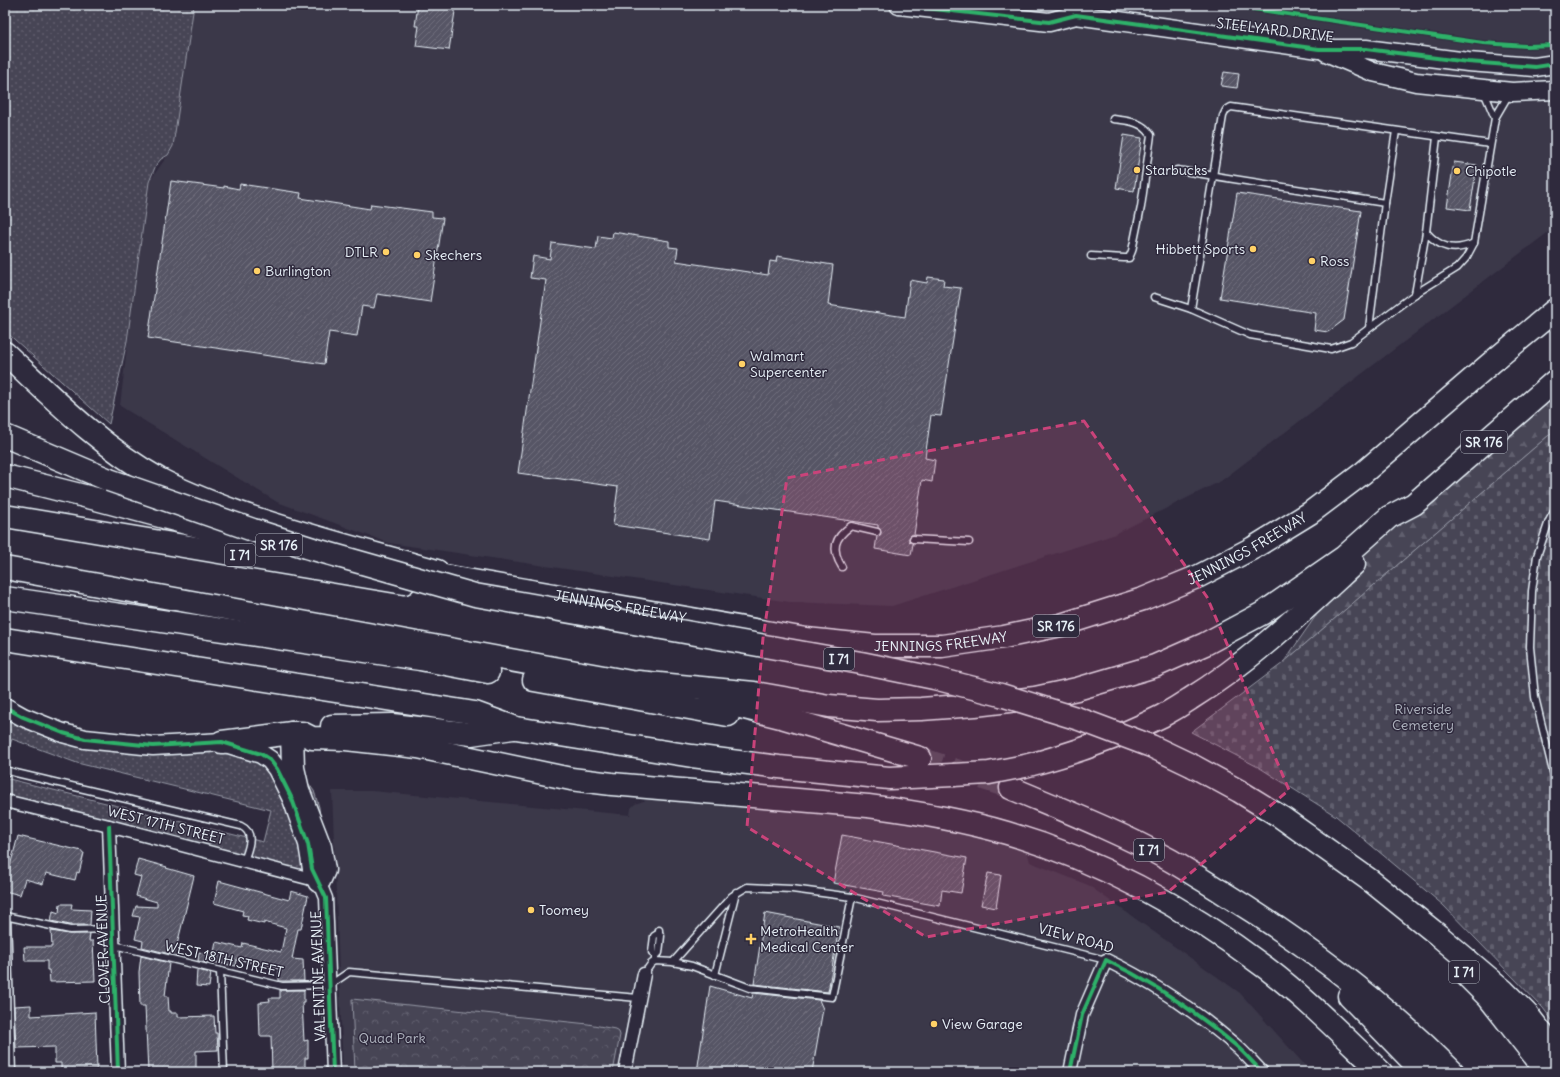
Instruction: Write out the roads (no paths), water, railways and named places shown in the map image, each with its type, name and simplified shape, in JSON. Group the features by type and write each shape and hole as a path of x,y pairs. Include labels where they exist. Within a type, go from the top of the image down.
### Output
{"highway":[{"name":"JENNINGS FREEWAY","path":"96,499 239,537 375,564 470,587 806,639 875,646 942,646 1004,637 1061,625 1143,599 1199,576 1253,548 1310,512 1363,473 1555,310"},
{"path":"5,353 102,442 158,478 199,498 276,526 470,587"},
{"name":"SR 176","path":"638,682 754,693 829,706 877,710 921,709 975,705 1035,698 1077,689 1155,666 1205,644 1263,613 1344,557 1389,517 1414,504 1555,381"},
{"path":"5,436 109,480"},
{"path":"5,448 109,480 298,545 470,587"},
{"path":"5,466 96,499"},
{"name":"SR 176","path":"5,476 96,499"},
{"path":"5,639 475,713 516,728 692,756 779,767 889,778 990,773 1068,755 1116,737 1162,716 1206,689 1247,660 1395,528 1414,504"},
{"name":"I 71","path":"5,516 470,587 934,678 1001,695 1079,719 1151,746 1239,791 1281,817 1371,881 1431,937 1489,998 1547,1072"},
{"path":"5,568 499,659 638,682 781,716 920,758"},
{"path":"5,598 420,659 710,711 804,733 831,731"},
{"path":"222,742 297,733 315,727 362,725 418,727 471,734 516,728"},
{"path":"297,733 293,768 298,790 320,846 324,870 319,880"},
{"path":"297,733 312,738 346,739 418,747 571,779 908,811 1006,833 1095,865 1146,890 1211,928 1267,969 1311,1006 1381,1072"},
{"name":"I 71","path":"1011,788 1098,825 1168,859 1279,929 1352,983 1403,1025 1453,1072"},
{"path":"1371,881 1504,991 1527,1014 1555,1050"},
{"path":"1279,929 1346,993 1422,1072"}],"street":[{"name":"STEELYARD DRIVE","path":"899,5 1049,22 1070,10 1319,49 1366,49 1468,62 1535,67 1555,64"},
{"name":"STEELYARD DRIVE","path":"1319,49 1372,72 1416,82 1511,92 1555,90"},
{"path":"5,708 63,733 85,739 153,746 222,742 261,754 270,760 277,769 292,799 308,844 312,869 319,880"},
{"name":"WEST 17TH STREET","path":"5,801 319,880"},
{"name":"CLOVER AVENUE","path":"109,826 118,1072"},
{"name":"VALENTINE AVENUE","path":"319,880 326,898 333,1072"},
{"path":"1070,1072 1082,1015 1106,960"},
{"name":"VIEW ROAD","path":"1106,960 1150,983 1183,1006 1235,1044 1262,1072"},
{"path":"625,1072 638,998 644,974"}],"lane":[{"path":"1483,89 1495,118"},
{"path":"1154,297 1191,309 1250,335 1331,349 1351,342 1415,294 1457,268 1466,258 1474,243 1495,118 1511,92"},
{"path":"1191,309 1223,116 1226,110 1231,107 1490,144"},
{"path":"1092,256 1129,258 1132,251 1140,208 1151,135 1147,129 1140,124 1113,119"},
{"path":"1369,328 1396,131"},
{"path":"1415,294 1426,232 1438,137"},
{"path":"1177,170 1385,203"},
{"path":"1426,232 1439,245 1443,246 1454,248 1465,247 1474,243"},
{"path":"1555,510 1549,521 1537,556 1532,591 1530,647 1535,697 1555,780"},
{"path":"842,567 838,560 836,550 836,541 839,536 851,526 877,532"},
{"path":"913,539 969,542"},
{"path":"5,773 9,771 241,826 249,833 248,846 244,861"},
{"name":"VIEW ROAD","path":"736,892 747,887 792,890 852,898 1106,960"},
{"path":"715,975 736,892"},
{"path":"674,962 736,892"},
{"path":"655,958 692,966 750,988 832,997 852,898"},
{"path":"12,1072 6,916 70,930 113,929"},
{"path":"655,958 652,952 654,936 659,932"},
{"name":"WEST 18TH STREET","path":"114,945 274,985 330,985"},
{"path":"644,974 655,958"},
{"path":"220,971 224,1072"},
{"path":"330,985 349,972 638,998"}],"tunnel":[{"path":"920,758 1011,788"}],"place":[{"name":"Starbucks","path":"1137,170"},
{"name":"Chipotle","path":"1457,171"},
{"name":"Hibbett Sports","path":"1253,249"},
{"name":"DTLR","path":"386,252"},
{"name":"Skechers","path":"417,255"},
{"name":"Ross","path":"1312,261"},
{"name":"Burlington","path":"257,271"},
{"name":"Walmart Supercenter","path":"742,364"},
{"name":"Toomey","path":"531,910"},
{"name":"MetroHealth Medical Center","path":"751,939"},
{"name":"View Garage","path":"934,1024"}],"park label":[{"name":"Riverside Cemetery","path":"1423,718"},
{"name":"Quad Park","path":"392,1038"}]}
